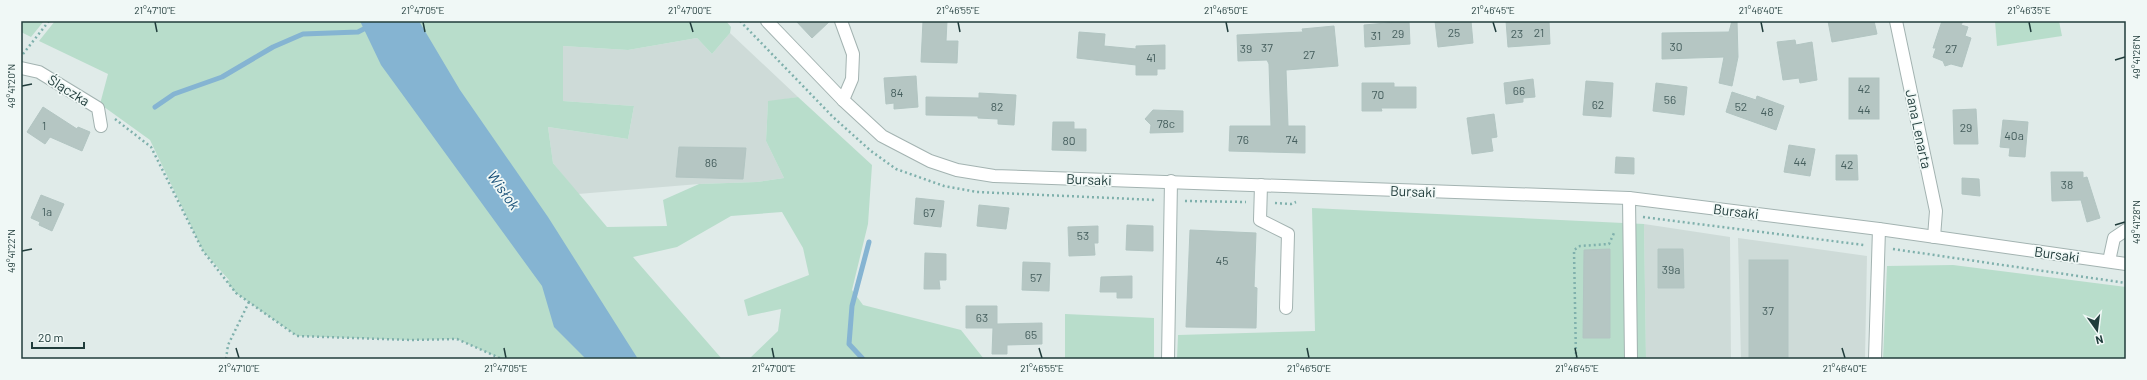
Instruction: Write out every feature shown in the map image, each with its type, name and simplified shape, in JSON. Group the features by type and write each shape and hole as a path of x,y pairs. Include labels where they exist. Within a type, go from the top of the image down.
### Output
{"street":[{"name":"Bursaki","path":"767,21 843,100 882,136 930,161 958,170 994,176 1629,198 1879,229 2126,264"},
{"path":"841,21 853,54 852,79 843,100"},
{"name":"Jana Lenarta","path":"1896,21 1936,211 1934,237"},
{"name":"Ślączka","path":"21,68 39,72 98,108 101,126"},
{"path":"1168,359 1171,181"},
{"path":"1261,185 1260,220 1288,234 1286,308"},
{"path":"1629,198 1631,359"},
{"path":"1875,359 1879,229"},
{"path":"2109,261 2114,238 2126,230"}],"path":[{"path":"21,57 49,21"},
{"path":"98,108 151,146 203,251 236,293 297,336 411,340 457,339 502,359"},
{"path":"1638,217 1878,246 2126,283"},
{"path":"1576,359 1574,250 1580,246 1609,244 1614,234 1614,226"},
{"path":"226,359 228,345 249,302"}],"shaded area":[{"path":"730,33 798,97 768,102 766,141 784,178 757,182 699,184 578,194 553,163 548,127 628,139 634,106 563,101 563,46 628,50 697,38 712,54"},
{"path":"1644,224 1730,237 1731,359 1646,359"},
{"path":"1738,238 1867,256 1865,359 1741,359"}],"green space":[{"path":"21,21 44,21 31,37 21,32"},
{"path":"55,21 726,21 731,27 730,33 712,54 697,38 628,50 563,46 563,101 634,106 628,139 548,127 553,163 607,227 667,226 663,200 699,184 757,182 784,178 766,141 768,101 798,97 872,165 868,224 852,290 863,305 961,330 984,359 749,359 778,331 781,309 748,316 744,300 809,275 803,248 782,212 731,216 677,247 633,257 722,359 502,359 457,339 411,340 297,336 236,293 227,282 229,280 203,251 150,140 100,104 108,74 39,41"},
{"path":"1995,21 2059,21 2062,36 1997,46"},
{"path":"1312,208 1644,224 1646,359 1177,359 1178,335 1315,331"},
{"path":"1953,265 2126,287 2126,359 1883,359 1887,266"},
{"path":"1065,314 1154,318 1154,359 1065,359"}],"water":[{"name":"Wisłok","path":"360,21 419,21 460,90 548,217 638,359 586,359 554,327 542,286 381,65"}],"building":[{"path":"796,21 830,21 812,38"},
{"path":"923,21 947,21 946,41 958,41 957,63 921,62"},
{"path":"1409,21 1410,44 1365,47 1364,25"},
{"path":"1435,21 1471,21 1473,43 1438,47"},
{"path":"1506,21 1549,21 1550,44 1508,47"},
{"path":"1732,21 1737,21 1738,57 1732,86 1719,83 1724,57 1662,59 1662,33 1729,32"},
{"path":"1828,21 1874,21 1877,34 1832,42"},
{"path":"1942,21 1963,21 1961,25 1968,27 1965,36 1971,38 1962,67 1951,64 1945,66 1943,61 1933,57 1936,48 1933,48"},
{"path":"1334,26 1338,66 1286,70 1288,126 1305,126 1305,153 1229,151 1230,126 1271,126 1269,64 1267,60 1238,61 1237,35 1303,32 1302,29"},
{"path":"1079,32 1105,34 1104,46 1136,49 1136,46 1165,45 1165,69 1157,69 1157,75 1136,75 1136,65 1077,58"},
{"path":"1795,40 1796,45 1812,42 1817,80 1800,83 1799,78 1783,80 1777,42"},
{"path":"916,76 918,107 894,109 894,103 886,104 884,78"},
{"path":"1849,78 1879,78 1879,119 1849,119"},
{"path":"1533,79 1535,97 1523,98 1523,102 1506,104 1504,83"},
{"path":"1586,81 1613,83 1611,117 1583,115"},
{"path":"1362,83 1394,83 1394,87 1416,87 1416,108 1381,108 1382,111 1362,111"},
{"path":"1656,83 1687,87 1684,115 1653,111"},
{"path":"1732,92 1756,100 1757,96 1784,106 1776,130 1726,112"},
{"path":"979,93 1016,95 1014,125 998,124 998,119 978,118 978,116 926,115 926,97 979,98"},
{"path":"43,107 77,129 78,127 90,132 82,151 50,137 45,144 27,132"},
{"path":"1976,109 1978,144 1954,144 1953,110"},
{"path":"1153,110 1183,111 1183,132 1150,133 1151,125 1145,119"},
{"path":"1494,114 1497,137 1491,138 1493,151 1472,154 1467,118"},
{"path":"2003,120 2028,122 2025,157 2009,156 2010,148 2000,147"},
{"path":"1053,122 1074,122 1074,129 1086,129 1086,151 1052,150"},
{"path":"1789,145 1815,149 1810,176 1784,172"},
{"path":"679,147 746,148 743,179 676,177"},
{"path":"1836,155 1857,155 1858,180 1836,180"},
{"path":"1616,157 1634,158 1634,174 1615,173"},
{"path":"2051,172 2083,172 2083,178 2087,177 2100,218 2087,222 2081,200 2052,201"},
{"path":"1962,178 1979,179 1980,196 1962,194"},
{"path":"41,195 64,204 52,231 39,225 40,222 31,218"},
{"path":"916,198 944,201 941,227 914,224"},
{"path":"979,205 1009,208 1006,229 977,226"},
{"path":"1127,225 1153,226 1153,251 1126,250"},
{"path":"1098,226 1098,243 1094,243 1095,255 1069,256 1068,227"},
{"path":"1190,230 1256,233 1254,287 1257,288 1256,328 1186,327"},
{"path":"1610,249 1610,338 1583,338 1584,250"},
{"path":"1658,249 1683,249 1684,288 1658,288"},
{"path":"925,253 946,254 946,280 939,280 940,289 924,289"},
{"path":"1749,260 1788,260 1788,359 1749,359"},
{"path":"1023,262 1050,263 1049,291 1022,290"},
{"path":"1132,276 1132,298 1117,298 1117,292 1100,292 1101,277"},
{"path":"966,306 997,306 997,324 1042,323 1042,344 1007,345 1007,354 992,354 993,328 966,328"}],"waterway":[{"path":"155,107 174,94 222,77 273,47 303,34 358,32 379,21"},
{"path":"863,359 849,344 852,306 869,242"}]}
